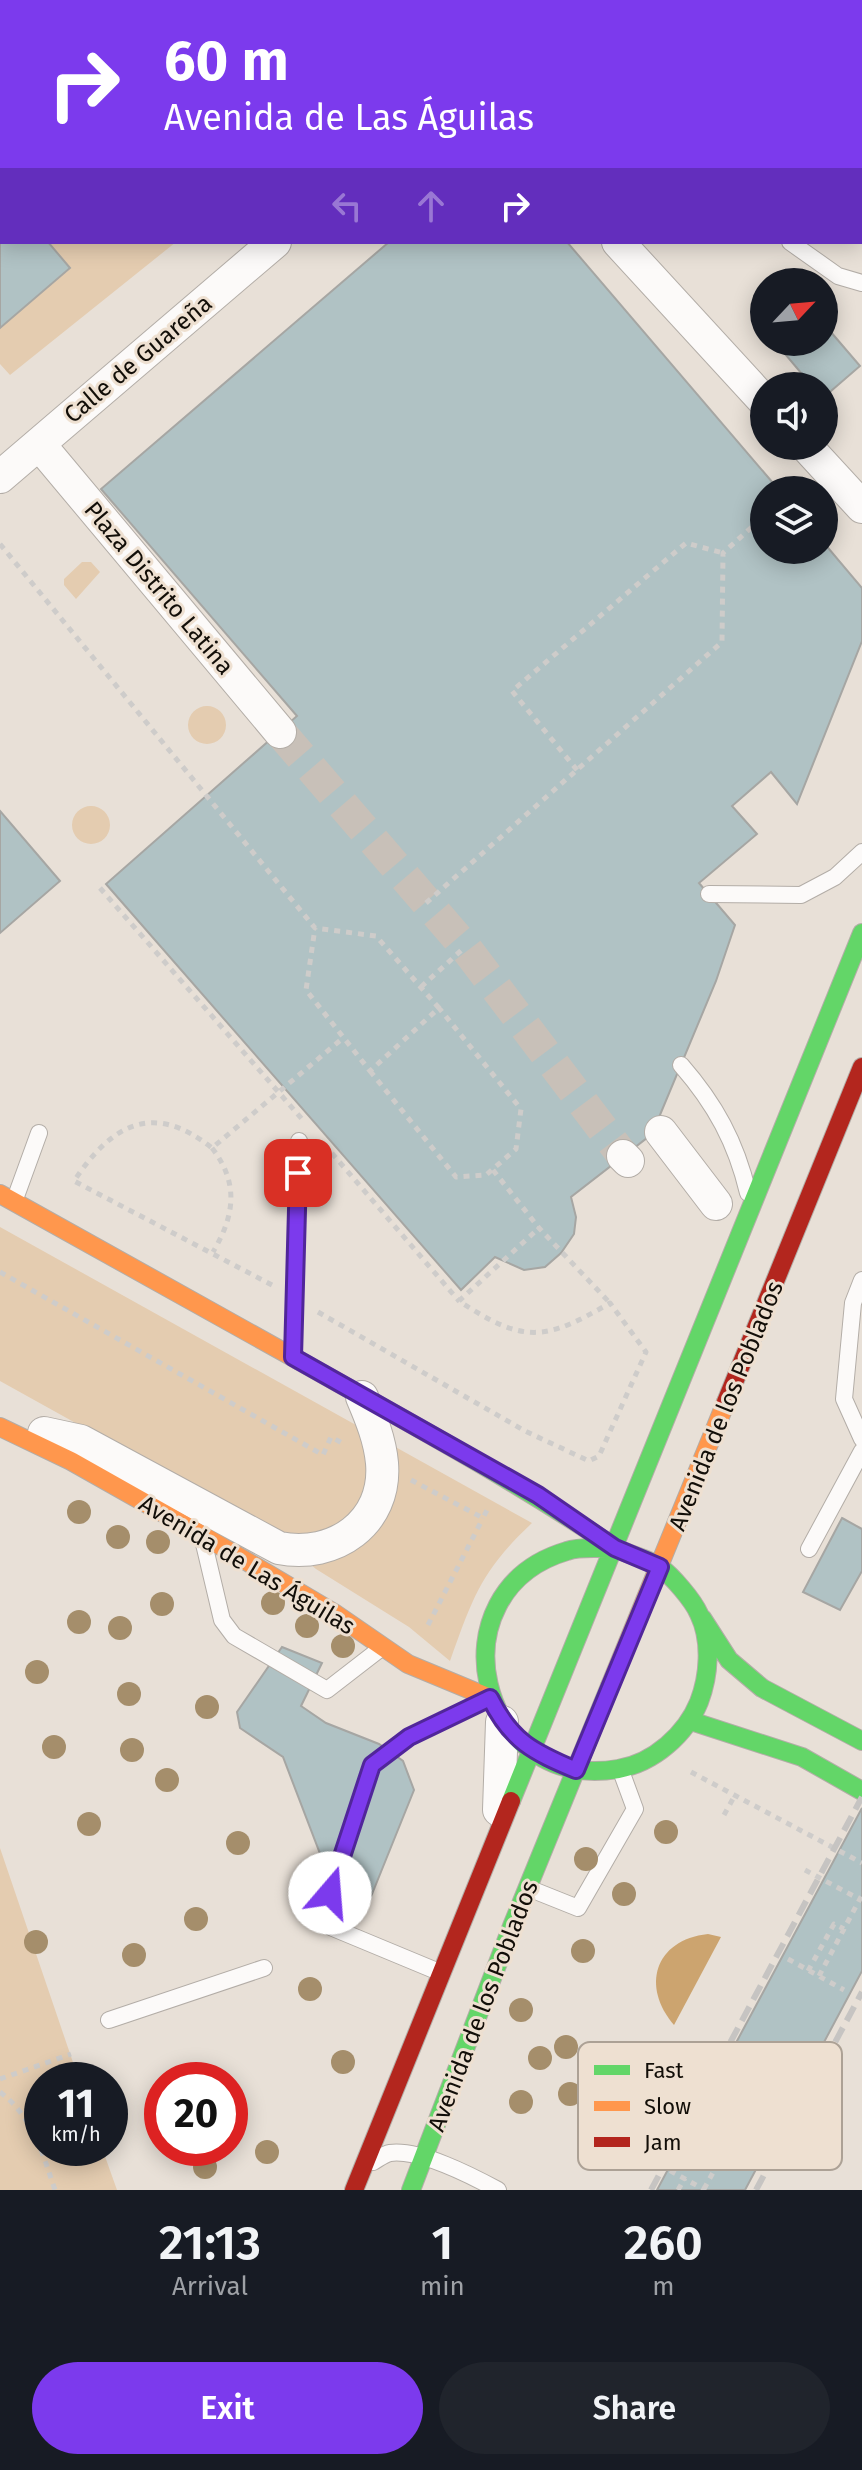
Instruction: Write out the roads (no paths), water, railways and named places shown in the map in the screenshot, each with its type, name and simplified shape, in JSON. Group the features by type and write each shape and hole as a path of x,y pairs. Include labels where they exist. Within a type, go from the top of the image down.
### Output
{"main road":[{"name":"Avenida de los Poblados","path":"354,2190 862,933"},
{"name":"Avenida de los Poblados","path":"411,2190 528,1888 862,1067"},
{"name":"Avenida de Las Águilas","path":"2,1431 71,1461 202,1535 334,1613 408,1664 496,1710 530,1751 576,1770 620,1769 660,1752 691,1721 705,1686 708,1649 699,1613 660,1567 615,1548 538,1495 7,1198"},
{"name":"Avenida de Las Águilas","path":"496,1710 483,1651 496,1607 526,1570 568,1550 615,1548"},
{"path":"699,1613 729,1660 762,1688 862,1741"},
{"path":"691,1721 802,1757 862,1791"}],"street":[{"name":"Calle de Guareña","path":"0,477 273,244"},
{"path":"620,244 750,386"},
{"name":"Plaza Distrito Latina","path":"39,444 280,732"},
{"path":"819,460 862,507"},
{"path":"661,1132 716,1204"},
{"name":"Avenida de Las Águilas","path":"2,1431 81,1441 279,1548 314,1551 341,1543 357,1532 378,1499 383,1465 376,1430 362,1397"},
{"name":"Avenida de los Poblados","path":"496,1710 499,1828"}],"lane":[{"path":"793,244 838,276 862,283"},
{"path":"709,894 801,895 835,877 862,852"},
{"path":"681,1065 707,1095 729,1131 752,1209"},
{"path":"7,1198 39,1133"},
{"path":"293,1357 299,1141"},
{"path":"862,1280 853,1303 844,1399 862,1439"},
{"path":"809,1549 862,1451"},
{"path":"202,1535 222,1620 234,1636 327,1690 382,1648"},
{"path":"441,1972 321,1923 372,1765 409,1737 496,1710"},
{"path":"528,1888 578,1908 635,1809 620,1769"},
{"path":"109,2020 264,1968"},
{"path":"363,2168 389,2153 423,2158 472,2176 498,2190"}],"tunnel":[{"path":"280,732 465,947 623,1156"}],"railway":[{"path":"730,2042 862,1797"},
{"path":"835,2042 862,1992"},
{"path":"651,2190 662,2170"},
{"path":"756,2190 767,2170"}]}
